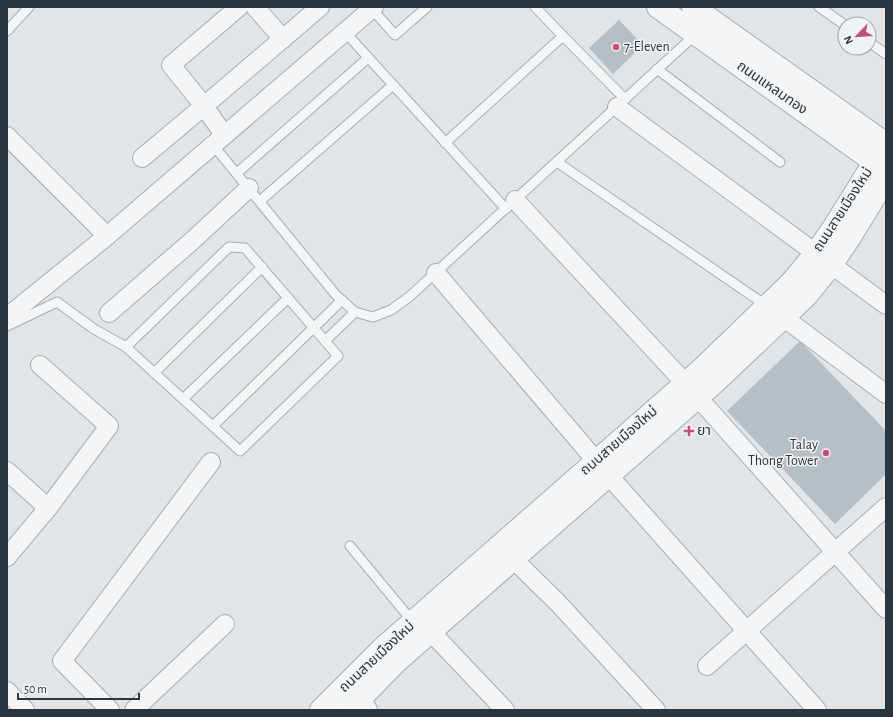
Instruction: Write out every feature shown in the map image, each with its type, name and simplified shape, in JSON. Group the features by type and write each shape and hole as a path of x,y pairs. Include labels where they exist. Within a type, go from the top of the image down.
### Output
{"street":[{"path":"219,140 204,106 171,65 239,7"},
{"path":"255,7 283,39"},
{"path":"142,158 320,7"},
{"name":"ถนนแหลมทอง","path":"658,7 700,22 884,160"},
{"path":"7,317 107,236 373,8"},
{"path":"621,103 886,305"},
{"path":"7,136 107,236"},
{"name":"ถนนสายเมืองใหม่","path":"322,710 358,699 383,648 422,627 691,391 703,368 775,312 791,283 824,258 834,227 884,160"},
{"path":"109,313 193,240 254,195"},
{"path":"510,205 691,391 886,609"},
{"path":"436,273 603,469 817,710"},
{"path":"775,312 886,394"},
{"path":"7,557 48,508 109,426 40,365"},
{"path":"110,710 62,660 211,462"},
{"path":"7,471 48,508"},
{"path":"707,666 886,507"},
{"path":"507,553 558,603 656,710"},
{"path":"134,710 224,624"},
{"path":"422,627 505,710"},
{"path":"7,691 25,710"}],"lane":[{"path":"7,31 30,7"},
{"path":"373,8 395,35 427,7"},
{"path":"535,7 563,36 621,103"},
{"path":"819,7 837,19"},
{"path":"219,140 237,173 336,295 355,312 373,317 391,310 409,297 436,273 658,69 700,22"},
{"path":"345,32 446,143 510,205"},
{"path":"446,143 563,36"},
{"path":"877,48 886,54"},
{"path":"237,173 368,58"},
{"path":"658,69 780,162"},
{"path":"254,195 393,85"},
{"path":"557,162 775,312"},
{"path":"7,326 57,302 94,328 126,347 240,451 338,356 245,248 229,247 126,347"},
{"path":"154,373 262,267"},
{"path":"183,399 288,298"},
{"path":"213,426 342,300"},
{"path":"325,341 355,312"},
{"path":"350,546 422,627"}],"building":[{"name":"7-Eleven","path":"619,20 643,45 613,74 589,48"},
{"name":"Talay Thong Tower","path":"800,341 886,431 886,474 835,524 727,411"}],"place":[{"name":"7-Eleven","path":"616,47"},
{"name":"ยา","path":"689,431"},
{"name":"Talay Thong Tower","path":"826,453"}]}
